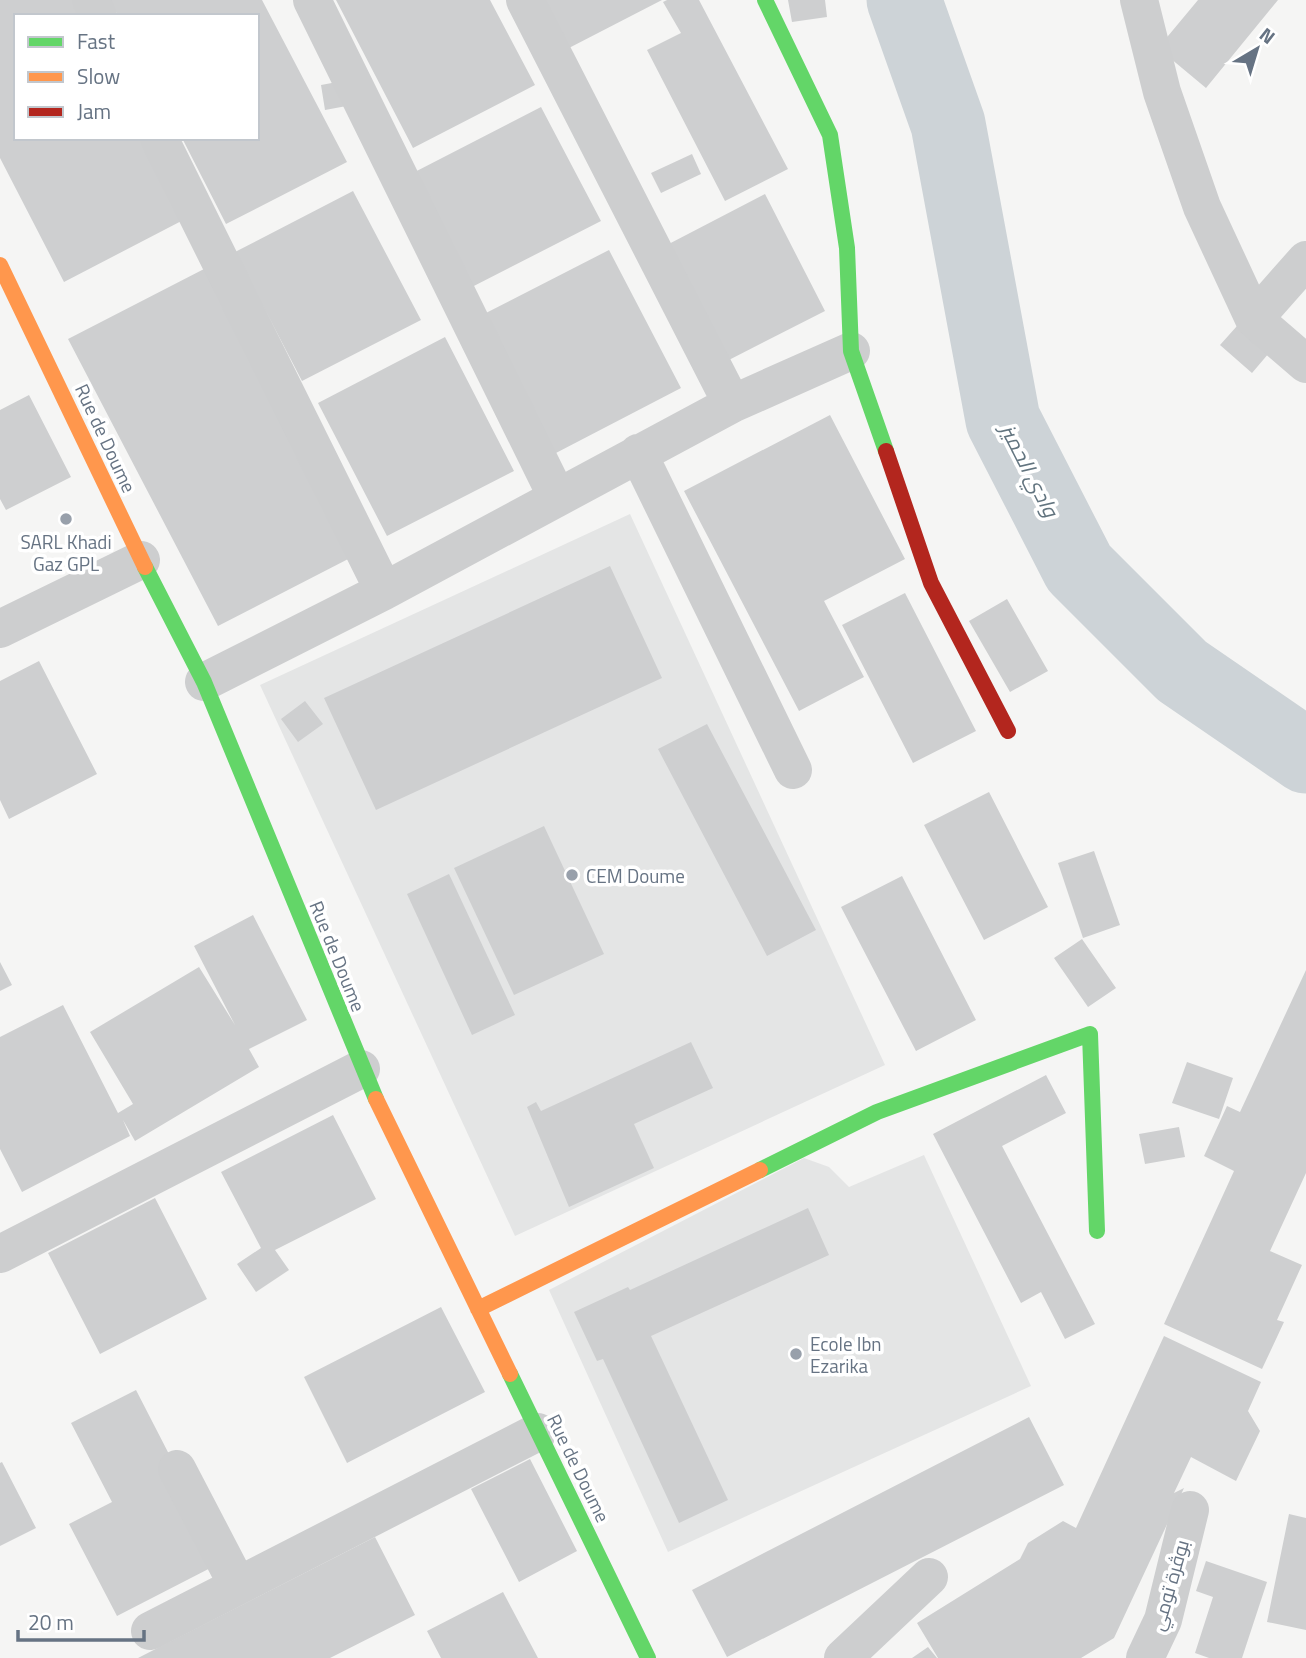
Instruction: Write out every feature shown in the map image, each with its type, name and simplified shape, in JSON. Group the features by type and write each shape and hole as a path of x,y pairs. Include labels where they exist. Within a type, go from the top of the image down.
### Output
{"street":[{"path":"312,0 557,497"},
{"path":"525,0 732,404"},
{"path":"765,0 830,135 847,248 851,351 931,583 1008,731"},
{"path":"1139,0 1162,92 1202,207 1254,319 1306,364"},
{"path":"160,140 384,592"},
{"path":"1254,319 1306,260"},
{"name":"Rue de Doume","path":"0,265 141,561 204,682 361,1069 648,1658"},
{"path":"204,682 384,592 732,404 851,351"},
{"path":"638,453 793,770"},
{"path":"0,629 141,561"},
{"path":"478,1309 877,1112 1090,1034 1097,1231"},
{"path":"0,1254 361,1069"},
{"path":"150,1631 538,1432"},
{"path":"177,1469 238,1586"},
{"name":"بوڤرة تومي","path":"1145,1658 1163,1620 1190,1510"},
{"path":"843,1658 929,1577"}],"shaded area":[{"name":"CEM Doume","path":"630,514 885,1065 515,1236 260,685"},
{"name":"Ecole Ibn Ezarika","path":"924,1155 1031,1386 668,1552 549,1290 804,1158 829,1167 849,1187"}],"building":[{"path":"0,0 78,0 86,14 14,14 14,140 151,140 191,216 64,282 0,158"},
{"path":"110,0 262,0 347,162 226,224 183,140 259,140 259,14 117,14"},
{"path":"336,0 490,0 535,85 413,148"},
{"path":"541,0 662,0 567,49"},
{"path":"699,0 788,169 725,201 647,50 681,33 663,2"},
{"path":"788,0 825,0 827,17 792,22"},
{"path":"1198,0 1278,0 1206,88 1158,48"},
{"path":"348,80 352,105 325,110 321,85"},
{"path":"541,107 601,221 466,290 407,176"},
{"path":"692,154 701,174 661,193 651,173"},
{"path":"353,191 421,320 302,381 235,252"},
{"path":"765,194 825,311 723,363 663,247"},
{"path":"609,250 681,388 554,454 482,315"},
{"path":"204,269 354,556 218,626 68,339"},
{"path":"1237,326 1269,353 1252,373 1220,345"},
{"path":"445,337 514,471 387,536 318,403"},
{"path":"29,395 71,477 6,510 0,499 0,410"},
{"path":"830,415 905,559 824,601 864,677 799,711 684,491"},
{"path":"610,566 662,678 376,810 324,698"},
{"path":"905,593 976,731 913,763 842,625"},
{"path":"1007,599 1048,671 1010,692 969,621"},
{"path":"39,661 97,774 9,819 0,800 0,681"},
{"path":"305,701 323,724 298,742 281,719"},
{"path":"707,724 816,930 767,956 658,749"},
{"path":"989,792 1048,907 984,940 924,825"},
{"path":"544,826 604,954 514,995 454,868"},
{"path":"1094,851 1120,925 1083,938 1058,863"},
{"path":"449,874 515,1015 472,1035 407,894"},
{"path":"902,876 976,1020 916,1051 841,907"},
{"path":"253,915 307,1020 249,1049 259,1067 135,1141 123,1120 130,1136 22,1192 0,1149 0,1037 63,1005 118,1113 133,1104 90,1032 199,967 235,1025 194,946"},
{"path":"1082,939 1116,988 1088,1007 1054,958"},
{"path":"0,962 12,985 0,991"},
{"path":"1306,970 1306,1173 1270,1251 1302,1265 1277,1320 1284,1322 1262,1369 1164,1324 1234,1171 1204,1156 1227,1106 1240,1112"},
{"path":"691,1042 713,1088 634,1124 654,1168 569,1207 527,1107 536,1102 541,1111"},
{"path":"1187,1062 1233,1078 1219,1119 1172,1103"},
{"path":"1046,1075 1066,1113 1002,1146 1095,1324 1065,1339 1041,1292 1021,1303 933,1134"},
{"path":"333,1115 376,1199 275,1250 289,1270 256,1292 237,1264 261,1248 221,1172"},
{"path":"1179,1127 1185,1157 1145,1164 1139,1134"},
{"path":"155,1198 207,1299 100,1354 48,1253"},
{"path":"808,1208 829,1255 651,1336 728,1500 679,1523 603,1359 597,1361 574,1312 628,1287 630,1290"},
{"path":"441,1307 485,1392 347,1463 304,1377"},
{"path":"1164,1336 1261,1382 1248,1411 1260,1431 1236,1481 1191,1457 1174,1493 1184,1488 1114,1638 1081,1658 938,1658 917,1623 1020,1559 1028,1543 1063,1521 1076,1528"},
{"path":"136,1390 224,1561 117,1616 69,1524 112,1502 71,1423"},
{"path":"1029,1417 1064,1485 727,1657 692,1590"},
{"path":"530,1459 577,1551 519,1582 471,1489"},
{"path":"2,1462 36,1528 0,1546 0,1463"},
{"path":"1289,1514 1306,1518 1306,1630 1267,1622"},
{"path":"375,1537 415,1615 330,1658 138,1658"},
{"path":"1206,1561 1267,1582 1242,1658 1209,1658 1195,1653 1213,1597 1196,1591"},
{"path":"503,1592 538,1658 441,1658 427,1631"},
{"path":"928,1647 937,1658 912,1658"}],"waterway":[{"name":"وادي الحميز","path":"904,0 948,124 1003,420 1079,568 1182,671 1306,756"}],"traffic: fast":[{"path":"765,0 830,135 847,248 851,351 886,451"},
{"path":"145,567 204,682 376,1099"},
{"path":"760,1170 877,1112 1090,1034 1097,1231"},
{"path":"510,1374 648,1658"}],"traffic: slow":[{"path":"0,265 145,567"},
{"path":"376,1099 510,1374"},
{"path":"478,1309 760,1170"}],"traffic: jam":[{"path":"886,451 931,583 1008,731"}],"place":[{"name":"SARL Khadi Gaz GPL","path":"66,519"},
{"name":"CEM Doume","path":"572,875"},
{"name":"Ecole Ibn Ezarika","path":"796,1354"}]}
